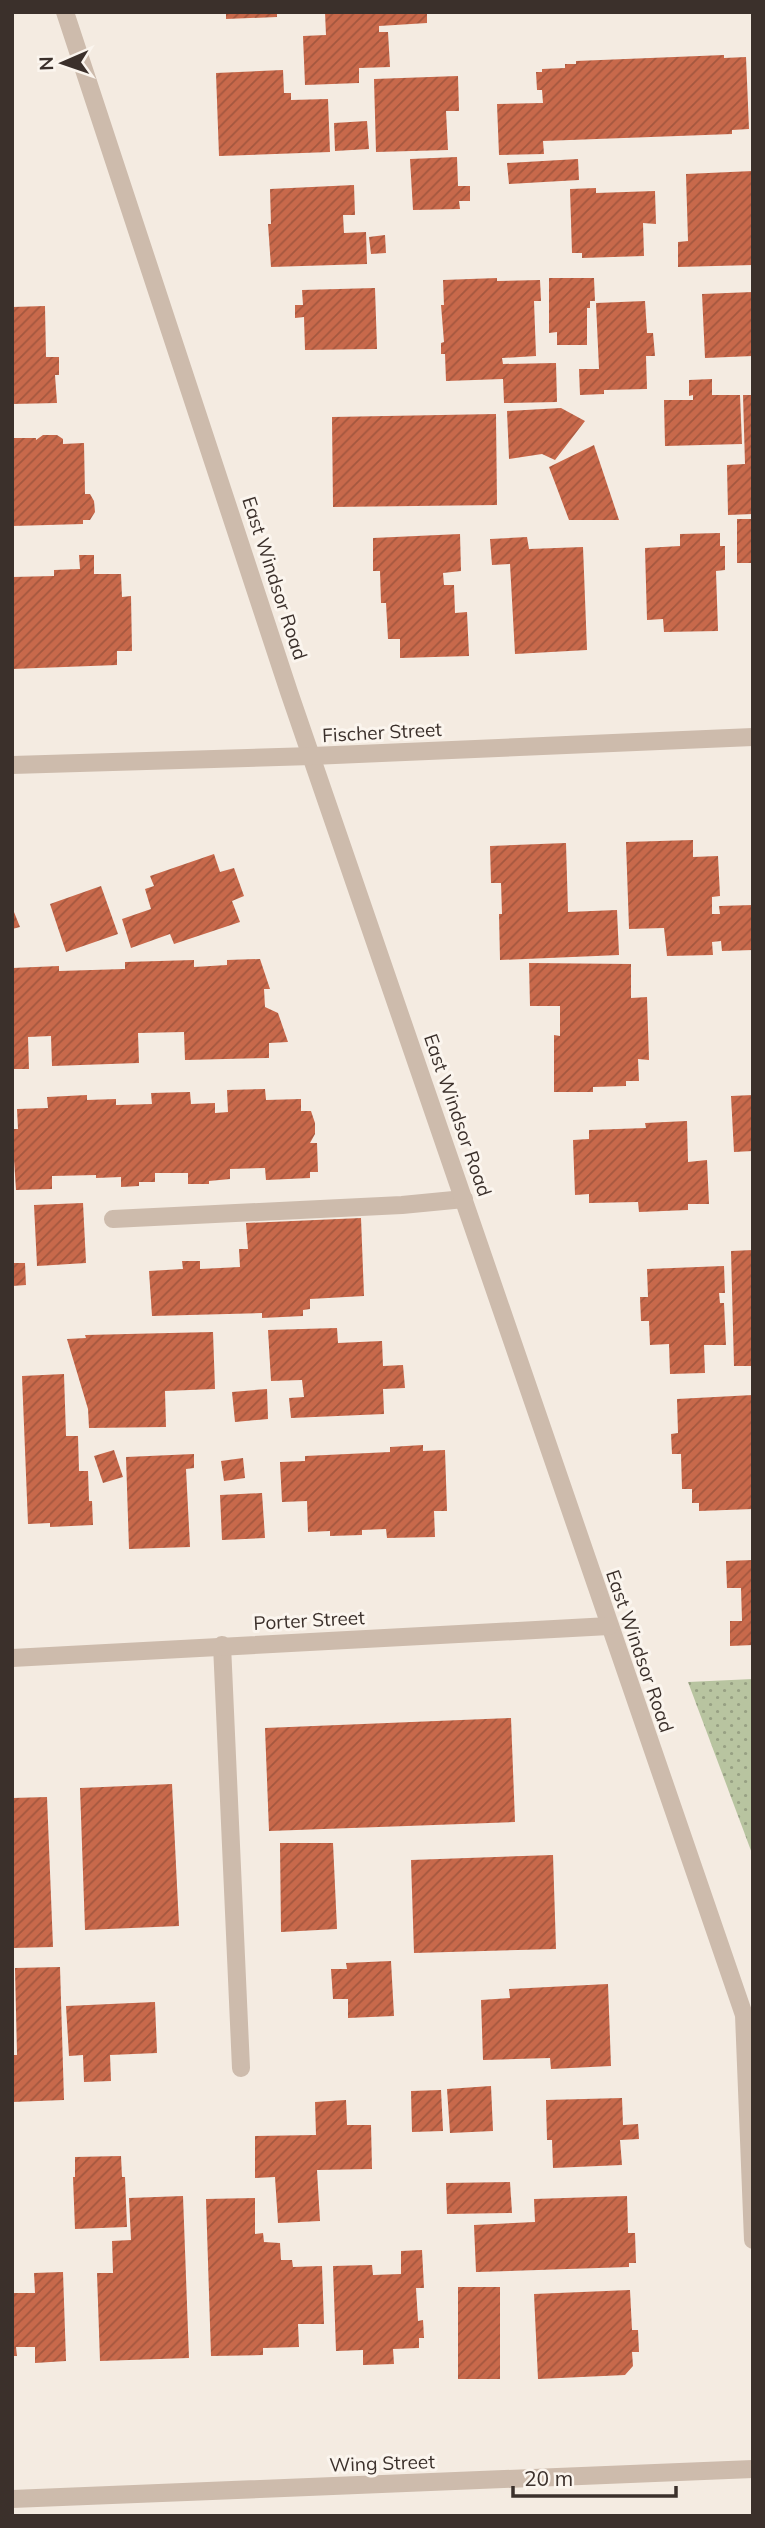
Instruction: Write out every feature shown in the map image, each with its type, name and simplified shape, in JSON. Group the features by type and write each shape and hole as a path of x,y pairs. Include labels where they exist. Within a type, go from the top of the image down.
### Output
{"street":[{"name":"East Windsor Road","path":"65,12 312,756 609,1626 748,2015 753,2240"},
{"name":"Fischer Street","path":"12,765 312,756 753,737"},
{"path":"113,1219 377,1207 464,1199"},
{"name":"Porter Street","path":"12,1658 609,1626"},
{"path":"222,1645 241,2068"},
{"name":"Wing Street","path":"12,2499 753,2469"}],"green space":[{"path":"753,1679 753,1856 688,1682"}],"building":[{"path":"226,12 277,12 277,17 226,19"},
{"path":"325,12 427,12 427,23 379,26 379,32 388,32 390,67 359,68 359,83 305,85 303,36 326,35"},
{"path":"724,55 724,58 746,57 749,129 732,130 732,134 543,141 544,154 499,155 497,104 543,103 542,90 537,90 536,72 542,72 542,69 565,68 565,64 576,64 576,61"},
{"path":"283,70 284,93 291,93 291,100 328,99 330,152 219,156 216,73"},
{"path":"458,76 459,111 446,111 448,150 376,152 374,79"},
{"path":"367,121 369,149 335,151 334,123"},
{"path":"457,157 458,186 470,186 470,201 459,201 460,209 413,210 410,159"},
{"path":"578,159 579,180 509,184 507,163"},
{"path":"753,171 753,265 678,267 678,242 688,241 686,174"},
{"path":"354,185 355,215 343,215 344,233 366,232 367,264 271,267 268,224 271,224 270,189"},
{"path":"596,188 596,193 655,191 656,224 643,223 644,256 582,258 582,253 572,253 570,189"},
{"path":"385,235 386,253 371,254 369,237"},
{"path":"497,278 497,281 540,280 541,301 534,301 536,356 502,358 503,364 556,363 557,402 504,403 503,379 446,381 445,354 441,354 441,343 444,342 441,305 444,305 443,280"},
{"path":"549,278 594,278 595,301 590,301 590,308 587,308 587,345 557,345 557,332 549,333"},
{"path":"375,288 377,349 305,350 304,317 295,318 295,305 303,305 302,290"},
{"path":"753,292 753,356 705,358 702,294"},
{"path":"645,301 647,333 653,333 655,356 646,356 647,389 604,390 604,394 580,395 579,369 599,369 596,303"},
{"path":"45,306 46,357 59,357 59,375 55,375 57,403 12,404 12,307"},
{"path":"712,379 712,395 740,395 742,444 665,446 664,400 693,400 693,395 689,396 689,380"},
{"path":"743,395 753,395 753,514 728,515 727,465 745,464"},
{"path":"561,408 585,421 555,460 542,454 509,459 507,411"},
{"path":"496,414 497,505 333,507 332,417"},
{"path":"43,435 57,435 63,439 63,444 84,443 85,494 90,494 94,501 95,512 90,520 83,520 83,524 12,526 12,438 36,440"},
{"path":"594,445 619,520 569,520 549,467"},
{"path":"737,519 753,519 753,563 737,563"},
{"path":"720,533 720,546 725,546 725,570 716,571 718,631 664,632 663,619 647,620 645,548 680,546 680,534"},
{"path":"460,534 461,571 443,573 444,585 454,585 455,613 467,612 469,656 400,658 400,639 388,639 386,603 381,603 380,571 373,571 373,538"},
{"path":"527,537 529,549 583,547 587,650 515,654 510,564 492,565 490,539"},
{"path":"79,555 94,555 94,574 121,574 122,597 131,596 132,651 117,651 117,665 12,669 12,577 54,576 54,570 80,569"},
{"path":"693,840 693,857 718,856 720,896 712,897 712,914 720,914 719,906 753,905 753,950 722,951 721,941 712,942 713,955 667,956 664,928 629,929 626,842"},
{"path":"566,843 568,912 617,910 619,955 500,960 501,883 491,883 490,846"},
{"path":"214,854 220,872 234,868 244,896 232,901 240,922 174,944 170,934 131,948 122,919 151,909 145,889 154,886 150,876"},
{"path":"101,886 118,934 66,952 50,904"},
{"path":"12,907 20,927 12,929"},
{"path":"260,959 270,989 264,989 265,1007 278,1013 288,1042 269,1043 269,1058 185,1060 184,1032 138,1033 139,1063 52,1066 51,1036 28,1037 29,1069 12,1069 12,968 59,966 59,971 125,969 125,962 194,960 194,967 227,965 227,960"},
{"path":"529,963 631,964 631,998 647,997 649,1060 638,1059 639,1081 626,1081 626,1086 593,1087 593,1092 554,1092 554,1035 560,1036 560,1006 530,1006"},
{"path":"265,1089 266,1100 301,1099 301,1111 311,1111 315,1134 310,1143 317,1143 318,1172 310,1172 310,1178 266,1180 265,1168 230,1169 230,1179 209,1181 209,1184 188,1184 188,1173 155,1173 155,1182 139,1182 139,1186 121,1187 121,1177 52,1176 52,1189 16,1190 12,1129 18,1129 17,1109 48,1108 47,1097 87,1095 87,1100 116,1099 116,1105 152,1104 151,1093 190,1092 191,1104 215,1103 215,1113 228,1112 227,1090"},
{"path":"753,1095 753,1151 734,1152 731,1096"},
{"path":"687,1121 688,1162 707,1160 709,1204 688,1204 688,1210 639,1212 638,1202 589,1203 589,1194 575,1195 573,1140 589,1139 589,1130 646,1128 645,1123"},
{"path":"83,1203 86,1263 37,1266 34,1205"},
{"path":"361,1218 364,1296 310,1299 310,1309 303,1310 303,1316 262,1318 262,1313 152,1316 149,1271 183,1269 182,1261 200,1261 200,1269 240,1267 239,1249 248,1249 246,1223"},
{"path":"753,1250 753,1366 734,1366 731,1251"},
{"path":"12,1263 25,1263 26,1285 12,1286"},
{"path":"724,1266 725,1293 719,1293 720,1303 724,1303 726,1345 704,1345 705,1373 670,1374 669,1344 650,1345 649,1321 641,1321 640,1297 648,1297 647,1269"},
{"path":"337,1328 338,1343 382,1341 383,1366 403,1365 405,1388 383,1389 384,1414 291,1418 289,1398 304,1397 302,1380 271,1381 268,1330"},
{"path":"213,1332 215,1389 165,1391 166,1427 89,1428 88,1409 67,1339 86,1338 85,1335"},
{"path":"64,1374 66,1436 78,1436 79,1471 88,1471 93,1525 50,1527 50,1523 28,1524 22,1376"},
{"path":"267,1389 268,1419 235,1422 232,1392"},
{"path":"753,1395 753,1509 699,1511 699,1503 692,1503 692,1489 682,1489 681,1454 672,1454 671,1434 678,1433 677,1399"},
{"path":"423,1445 423,1451 445,1450 447,1511 434,1511 435,1537 387,1538 386,1529 362,1530 362,1535 330,1536 330,1531 308,1532 307,1501 282,1502 280,1462 305,1461 305,1456 390,1452 390,1447"},
{"path":"114,1450 123,1477 103,1483 94,1456"},
{"path":"194,1454 194,1468 186,1469 190,1547 129,1549 126,1457"},
{"path":"243,1458 245,1478 224,1481 221,1461"},
{"path":"262,1493 265,1538 222,1540 220,1495"},
{"path":"753,1560 753,1645 730,1646 730,1621 742,1621 741,1588 727,1588 726,1561"},
{"path":"511,1718 515,1822 269,1831 265,1728"},
{"path":"172,1784 179,1926 85,1930 80,1788"},
{"path":"47,1797 53,1947 12,1948 12,1798"},
{"path":"280,1843 333,1843 337,1929 281,1932"},
{"path":"553,1855 556,1949 414,1953 411,1860"},
{"path":"391,1961 394,2016 348,2018 348,1999 333,1999 331,1969 347,1969 346,1963"},
{"path":"60,1967 64,2100 12,2102 12,2055 17,2055 15,1968"},
{"path":"608,1984 611,2066 551,2069 550,2058 483,2060 481,2000 510,1998 509,1989"},
{"path":"155,2002 157,2053 110,2055 111,2081 84,2082 83,2055 69,2056 66,2006"},
{"path":"491,2086 493,2131 450,2133 447,2089"},
{"path":"441,2090 443,2131 412,2132 411,2091"},
{"path":"622,2098 623,2125 638,2124 639,2139 620,2140 622,2165 553,2168 552,2140 547,2140 546,2100"},
{"path":"346,2100 347,2125 371,2125 372,2169 317,2170 320,2221 278,2223 275,2177 255,2178 255,2136 316,2135 315,2102"},
{"path":"121,2156 122,2177 125,2177 127,2227 75,2229 75,2157"},
{"path":"510,2182 512,2213 447,2214 446,2183"},
{"path":"183,2196 189,2358 100,2361 97,2273 113,2273 112,2241 131,2240 129,2198"},
{"path":"627,2196 628,2233 635,2233 636,2263 629,2263 629,2267 476,2272 474,2225 535,2222 534,2199"},
{"path":"255,2198 255,2234 263,2233 264,2242 280,2243 281,2260 292,2260 293,2267 322,2266 324,2324 298,2324 299,2347 263,2348 263,2355 211,2356 206,2199"},
{"path":"422,2250 424,2288 416,2288 418,2321 423,2320 424,2338 419,2338 419,2348 393,2349 394,2364 363,2365 363,2350 336,2351 333,2266 372,2265 373,2275 401,2274 401,2251"},
{"path":"63,2272 66,2361 35,2363 35,2347 16,2347 17,2356 12,2356 12,2293 35,2293 34,2273"},
{"path":"458,2287 500,2287 500,2379 458,2379"},
{"path":"630,2290 632,2330 638,2330 639,2352 632,2352 633,2366 625,2375 538,2379 534,2294"}]}
